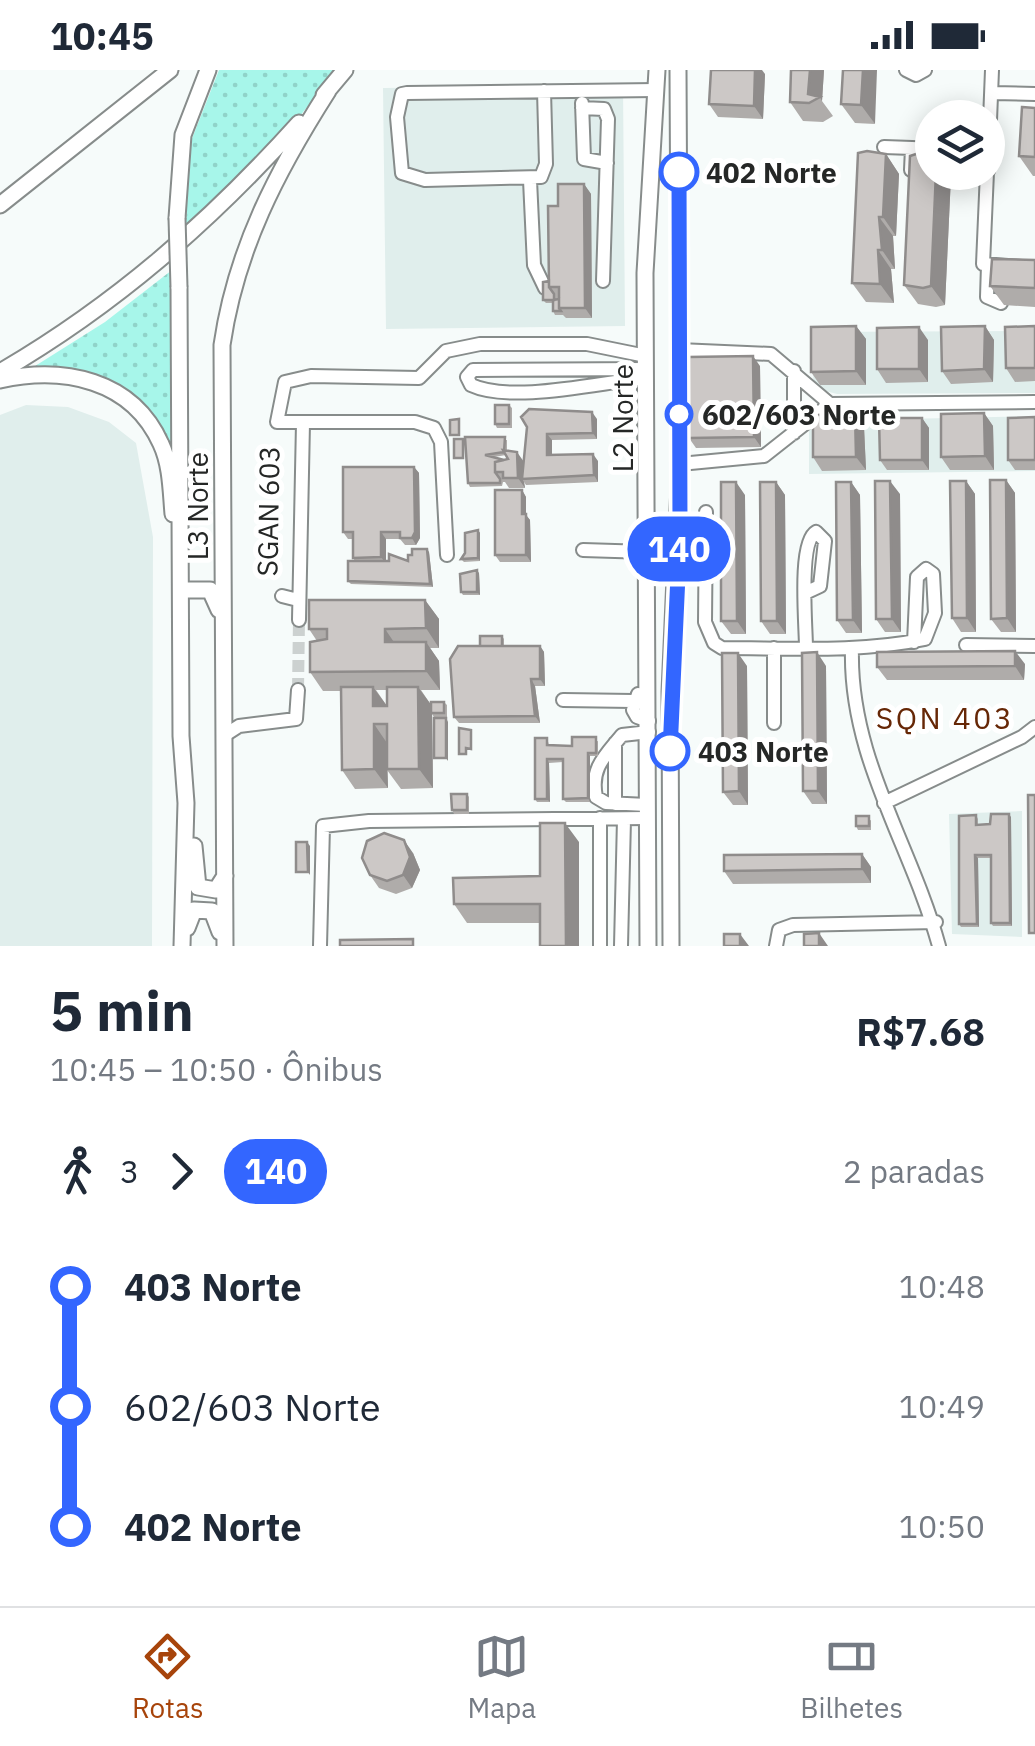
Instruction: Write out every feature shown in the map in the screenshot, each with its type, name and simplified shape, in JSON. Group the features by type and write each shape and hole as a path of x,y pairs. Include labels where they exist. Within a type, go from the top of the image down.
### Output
{"main road":[{"path":"0,206 170,70"},
{"name":"L3 Norte","path":"182,943 186,803 177,218 183,135 208,70"},
{"name":"L3 Norte","path":"0,372 68,330 162,262 260,166 345,70"},
{"name":"L2 Norte","path":"648,946 645,273 657,70"},
{"name":"L2 Norte","path":"671,946 670,692 680,531 678,70"},
{"name":"L3 Norte","path":"223,946 222,345 228,302 266,194 328,91"},
{"path":"645,273 680,275"},
{"path":"646,368 679,350"},
{"path":"0,380 38,373 88,379 106,386 145,419 166,458 182,561"},
{"path":"648,529 680,531"},
{"path":"182,590 210,590 222,623"},
{"path":"186,803 198,886 216,890 224,876"},
{"path":"182,943 194,910 207,908 219,925 223,946"}],"street":[{"path":"906,70 916,74 925,70"},
{"path":"992,70 992,100"},
{"path":"544,91 546,170 530,180 405,177 400,165 396,117 397,100 406,93 544,91 657,90"},
{"path":"582,91 584,159 607,164"},
{"path":"992,93 1035,94"},
{"path":"582,108 606,112 603,281"},
{"path":"884,147 915,148"},
{"path":"911,184 912,148"},
{"path":"530,180 534,266 545,288"},
{"path":"987,190 983,264 1035,268"},
{"path":"988,265 987,296 1000,303"},
{"path":"446,555 441,442 434,428 414,422 277,422 283,385 292,378 418,378 446,351 480,344 549,342 613,346 646,368"},
{"path":"679,350 771,354 830,404"},
{"path":"646,368 558,390 484,390 471,385 467,377 473,370 646,368"},
{"path":"557,370 558,390"},
{"path":"794,370 794,433"},
{"path":"680,464 764,456 830,404 1035,402"},
{"name":"SGAN 603","path":"298,422 290,598 298,620"},
{"path":"706,512 708,634 722,648 852,649 914,642 920,572"},
{"path":"806,648 807,544"},
{"path":"583,550 647,552"},
{"path":"966,645 1035,646"},
{"path":"774,648 774,723"},
{"path":"852,649 855,721 884,803 947,946"},
{"path":"562,700 633,700 649,688"},
{"path":"225,735 262,722 296,719 298,690"},
{"path":"633,700 637,717 649,726"},
{"path":"647,812 596,797 593,785 596,766 622,735 649,726"},
{"path":"884,803 1035,727"},
{"path":"615,743 615,804"},
{"path":"320,946 323,826 369,821 624,819 647,812"},
{"path":"600,818 600,946"},
{"path":"622,946 624,819"},
{"path":"776,946 779,930 793,925 934,922"},
{"path":"934,922 939,946"}],"shaded area":[{"path":"623,85 625,326 386,329 383,88"},
{"path":"1035,331 1035,393 837,394 814,388 810,332"},
{"path":"26,405 68,407 109,422 136,443 153,537 152,946 0,946 0,415"},
{"path":"1035,416 1035,471 809,474 809,421"},
{"path":"1022,811 1022,937 952,934 949,814"}],"green space":[{"path":"219,70 336,70 289,130 185,236 191,141"},
{"path":"172,270 174,455 168,442 116,388 24,373 105,322"}],"building":[{"path":"711,70 755,70 754,106 709,104"},
{"path":"791,70 810,70 808,94 820,97 809,103 790,102"},
{"path":"843,70 863,70 861,105 841,104"},
{"path":"1022,107 1035,108 1035,157 1019,156"},
{"path":"858,153 886,154 883,217 879,217 880,284 852,283"},
{"path":"915,154 915,190 935,190 931,286 923,288 904,285 910,156"},
{"path":"558,184 584,184 585,308 559,308 559,287 549,287 548,206 558,206"},
{"path":"992,259 1035,260 1035,288 990,286"},
{"path":"549,281 554,300 543,300 543,282"},
{"path":"559,299 561,311 553,311 553,300"},
{"path":"856,326 856,371 811,372 811,327"},
{"path":"985,326 984,369 942,371 941,327"},
{"path":"1035,326 1035,368 1006,368 1005,327"},
{"path":"919,327 919,369 877,369 877,328"},
{"path":"753,356 754,437 689,438 689,357"},
{"path":"495,405 509,405 509,424 495,424"},
{"path":"529,409 592,412 593,433 547,434 547,455 593,454 594,475 522,479 527,427 521,417"},
{"path":"984,413 985,456 941,457 941,414"},
{"path":"855,414 856,457 813,457 813,415"},
{"path":"1035,417 1035,460 1008,460 1008,418"},
{"path":"879,418 922,418 922,460 880,460"},
{"path":"459,419 459,435 450,435 450,420"},
{"path":"465,437 505,437 504,452 485,455 504,460 495,462 500,483 468,483"},
{"path":"454,439 463,439 463,458 454,458"},
{"path":"503,450 517,452 518,478 503,478 503,472 495,472 495,462 508,459"},
{"path":"343,467 414,467 412,538 400,538 400,532 381,532 381,557 353,558 353,532 343,532"},
{"path":"990,480 1006,480 1007,618 991,619"},
{"path":"875,481 890,481 892,619 876,619"},
{"path":"950,481 966,481 967,618 952,618"},
{"path":"721,482 736,482 737,621 721,621"},
{"path":"760,482 776,482 777,621 761,621"},
{"path":"836,482 851,482 853,620 837,620"},
{"path":"495,490 522,490 526,555 495,555"},
{"path":"478,530 478,558 461,559 465,553 465,533"},
{"path":"412,549 427,549 430,584 348,581 348,561 389,561 389,554 408,561"},
{"path":"477,570 477,592 461,592 460,574"},
{"path":"309,600 425,600 426,628 385,629 385,642 426,642 426,671 310,672 310,642 327,639 327,629 309,629"},
{"path":"480,636 502,636 502,646 480,646"},
{"path":"458,646 540,646 540,679 531,679 535,716 454,717 450,659"},
{"path":"1015,651 1015,666 877,667 877,652"},
{"path":"817,652 818,791 803,791 802,653"},
{"path":"722,653 738,653 739,791 723,792"},
{"path":"341,687 373,687 373,706 387,706 387,687 418,687 419,769 387,769 387,724 374,724 374,769 342,770"},
{"path":"431,702 444,702 444,713 431,713"},
{"path":"434,718 446,718 446,758 434,758"},
{"path":"459,728 471,730 471,749 466,748 466,754 459,754"},
{"path":"572,737 596,737 596,753 588,753 588,798 563,799 563,759 547,759 547,799 535,799 535,738 547,738 547,745 572,746"},
{"path":"451,794 467,794 467,810 452,810"},
{"path":"1028,795 1035,795 1035,933 1029,933"},
{"path":"991,814 1009,814 1010,923 991,923 991,855 975,855 977,924 959,924 959,816 976,815 976,825 990,824"},
{"path":"856,816 869,816 869,826 856,826"},
{"path":"540,823 565,823 566,946 540,946 540,904 454,904 453,878 540,876"},
{"path":"384,833 404,840 410,857 403,875 387,881 370,875 362,858 367,841"},
{"path":"296,842 307,842 308,872 296,872"},
{"path":"862,854 862,869 724,871 724,855"},
{"path":"819,933 819,946 804,946 804,934"},
{"path":"724,934 740,934 740,946 724,946"},
{"path":"413,939 413,946 340,946 340,940"}],"tunnel":[{"path":"298,690 299,620"}],"bus line":[{"name":"140","path":"670,751 672,638 680,531 679,172"}],"place":[{"name":"402 Norte","path":"679,172"},
{"name":"602/603 Norte","path":"679,414"},
{"name":"403 Norte","path":"670,751"}],"district":[{"name":"SQN 403","path":"945,717"}]}
